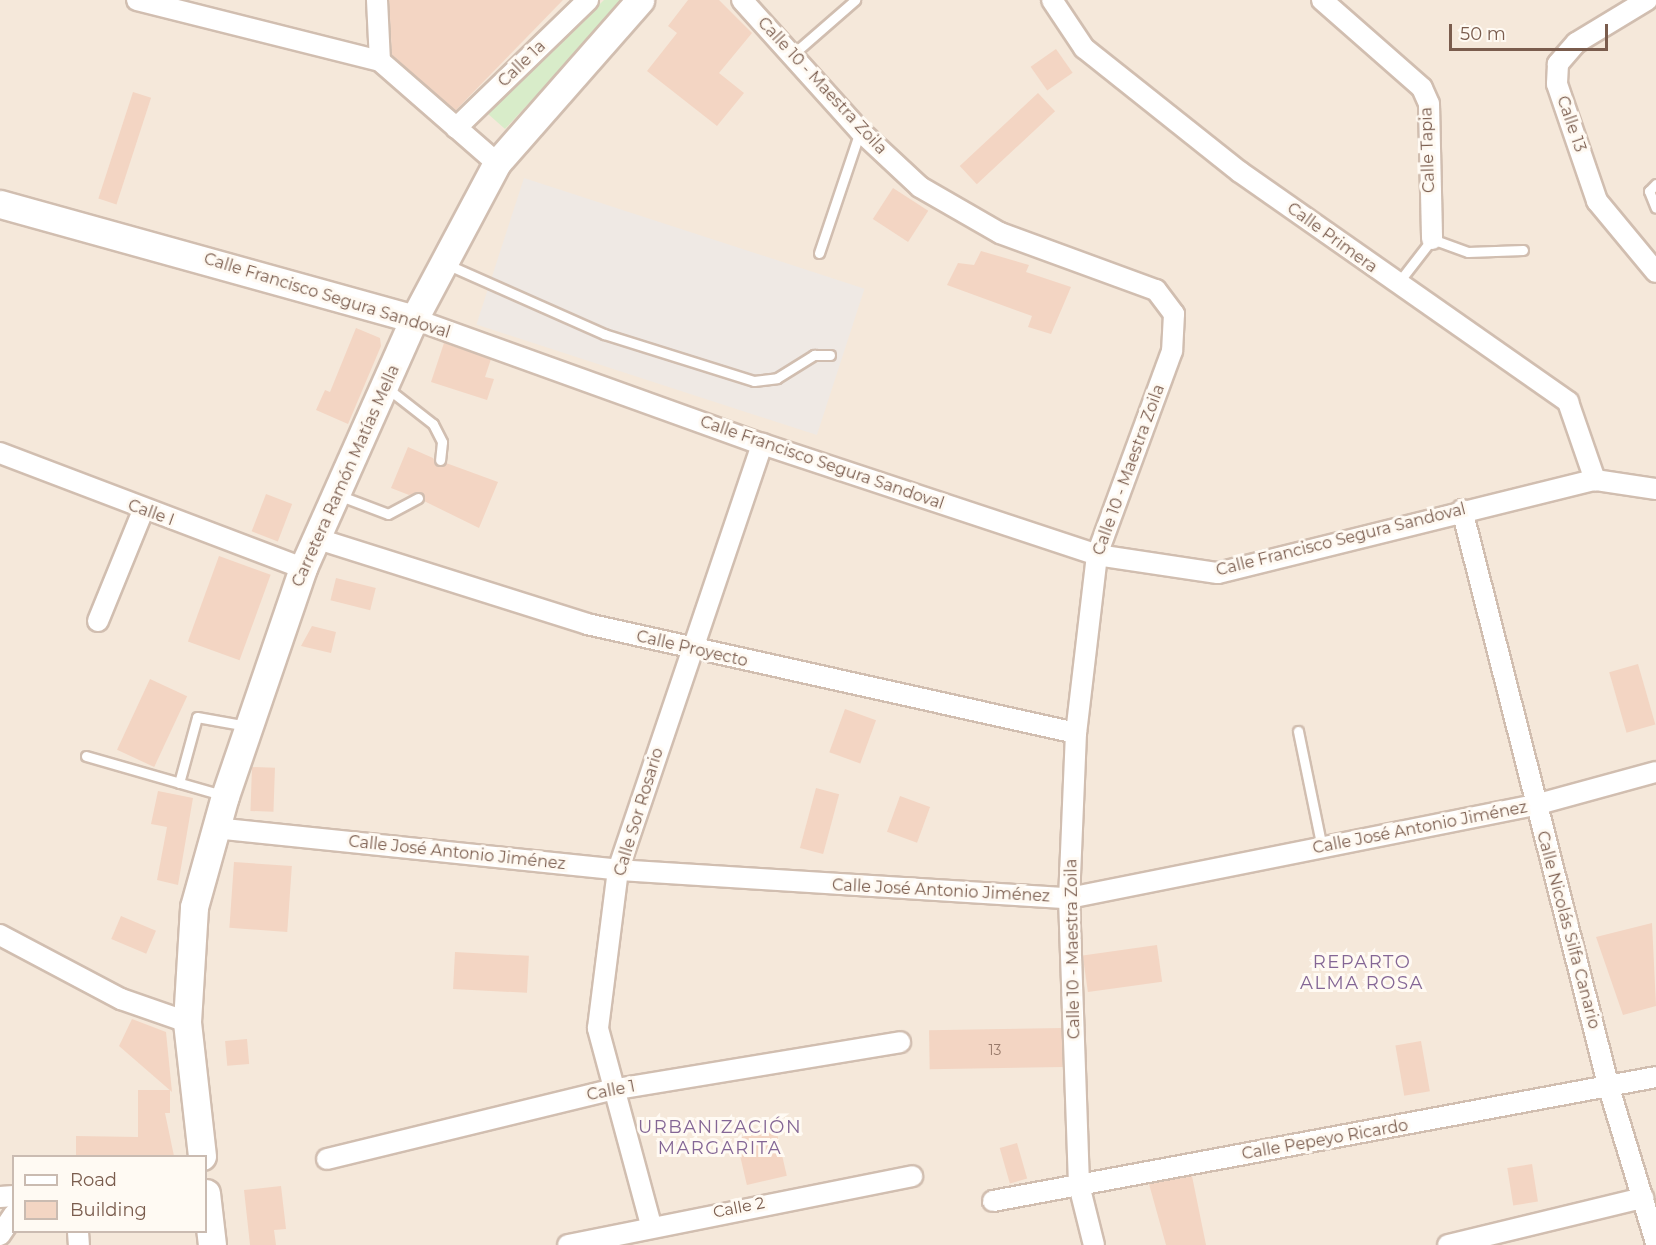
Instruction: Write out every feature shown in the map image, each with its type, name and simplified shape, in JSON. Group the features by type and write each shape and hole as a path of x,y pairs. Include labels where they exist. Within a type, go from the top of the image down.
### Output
{"main road":[{"name":"Carretera Ramón Matías Mella","path":"202,1155 187,1022 194,907 225,796 303,568 414,319 497,163 640,0"},
{"name":"Calle Francisco Segura Sandoval","path":"0,204 414,319"},
{"path":"207,1215 212,1245"}],"street":[{"path":"137,0 380,61 497,163"},
{"path":"377,0 380,61"},
{"name":"Calle 1a","path":"456,128 588,0"},
{"name":"Calle 10 - Maestra Zoila","path":"742,0 860,131 958,214 1142,283 1168,300 1174,314 1172,351 1097,555 1076,733 1069,898 1079,1185 1094,1245"},
{"name":"Calle Primera","path":"1052,0 1093,57 1396,285 1568,402 1595,480"},
{"name":"Calle Tapia","path":"1322,0 1422,88 1429,104 1432,239"},
{"name":"Calle 13","path":"1647,0 1576,43 1558,64 1557,84 1597,201 1652,262"},
{"name":"Calle Francisco Segura Sandoval","path":"414,319 762,444 1097,555 1218,573 1462,510 1595,480 1656,489"},
{"name":"Calle Sor Rosario","path":"651,1225 610,1090 598,1028 618,870 762,444"},
{"name":"Calle I","path":"0,453 143,511 303,568"},
{"name":"Calle Nicolás Silfa Canario","path":"1462,510 1535,805 1609,1088 1656,1243"},
{"path":"98,621 143,511"},
{"name":"Calle Proyecto","path":"315,538 587,624 692,650 1076,733"},
{"name":"Calle José Antonio Jiménez","path":"215,828 618,870 1069,898 1535,805 1656,772"},
{"path":"0,935 121,999 187,1022"},
{"name":"Calle 1","path":"327,1159 610,1090 900,1042"},
{"name":"Calle Pepeyo Ricardo","path":"993,1201 1609,1088 1656,1077"},
{"name":"Calle 2","path":"568,1245 651,1225 912,1176"},
{"path":"1448,1245 1642,1198"},
{"path":"0,1235 12,1217"}],"lane":[{"path":"792,55 855,0"},
{"path":"819,253 860,131"},
{"path":"1652,188 1656,208"},
{"path":"1396,285 1432,239 1468,252 1523,250"},
{"path":"444,263 604,334 754,381 777,378 814,355 830,355"},
{"path":"384,386 433,424 442,442 440,460"},
{"path":"335,494 388,514 418,498"},
{"path":"179,783 197,717 249,727"},
{"path":"1298,731 1322,848"},
{"path":"86,756 225,796"}],"shaded area":[{"path":"0,0 1656,0 1656,1245 0,1245"},
{"path":"524,178 864,289 817,435 476,324"}],"green space":[{"path":"604,0 625,0 505,129 487,113"}],"building":[{"path":"389,0 563,0 455,111 392,55"},
{"path":"688,0 719,0 752,33 719,73 744,93 717,126 647,71 677,33 668,26"},
{"path":"1056,49 1073,73 1047,91 1031,67"},
{"path":"133,92 151,98 116,204 98,199"},
{"path":"1038,93 1055,111 977,184 960,166"},
{"path":"893,188 928,211 908,242 873,219"},
{"path":"981,251 1029,265 1026,272 1071,287 1051,334 1028,327 1032,316 947,285 958,263 974,265"},
{"path":"356,328 380,338 381,346 348,424 316,410 325,390 330,392"},
{"path":"444,343 491,359 485,377 494,379 487,400 431,382"},
{"path":"408,447 433,458 439,467 446,463 498,482 479,528 424,501 421,492 409,495 391,488"},
{"path":"266,494 292,504 278,541 252,531"},
{"path":"219,556 271,575 240,660 188,642"},
{"path":"336,578 376,588 370,610 330,600"},
{"path":"312,626 336,632 331,653 301,646"},
{"path":"1638,664 1655,725 1627,733 1609,672"},
{"path":"150,679 187,696 154,767 117,750"},
{"path":"845,709 876,720 860,764 829,752"},
{"path":"252,767 275,768 273,812 250,811"},
{"path":"816,788 839,794 823,854 800,848"},
{"path":"158,791 193,798 178,885 157,880 167,827 151,824"},
{"path":"900,796 930,807 917,843 887,832"},
{"path":"234,862 292,866 287,932 229,928"},
{"path":"121,916 156,931 146,954 111,939"},
{"path":"1652,923 1656,1006 1623,1015 1596,937"},
{"path":"1157,945 1162,982 1088,992 1083,955"},
{"path":"455,952 529,956 527,993 453,989"},
{"path":"132,1019 166,1032 172,1092 119,1046"},
{"path":"1062,1028 1063,1067 930,1069 929,1030"},
{"path":"247,1039 249,1064 227,1066 225,1041"},
{"path":"1421,1041 1430,1091 1404,1096 1395,1046"},
{"path":"138,1090 170,1090 170,1113 165,1113 174,1155 76,1155 76,1136 138,1137"},
{"path":"776,1129 787,1176 747,1185 736,1138"},
{"path":"1017,1143 1027,1179 1010,1184 1000,1148"},
{"path":"1532,1164 1538,1202 1513,1205 1507,1168"},
{"path":"1192,1176 1206,1245 1166,1245 1149,1184"},
{"path":"281,1186 286,1229 274,1230 276,1245 250,1245 244,1190"}],"district":[{"name":"REPARTO ALMA ROSA","path":"1362,973"},
{"name":"URBANIZACIÓN MARGARITA","path":"720,1138"}]}
